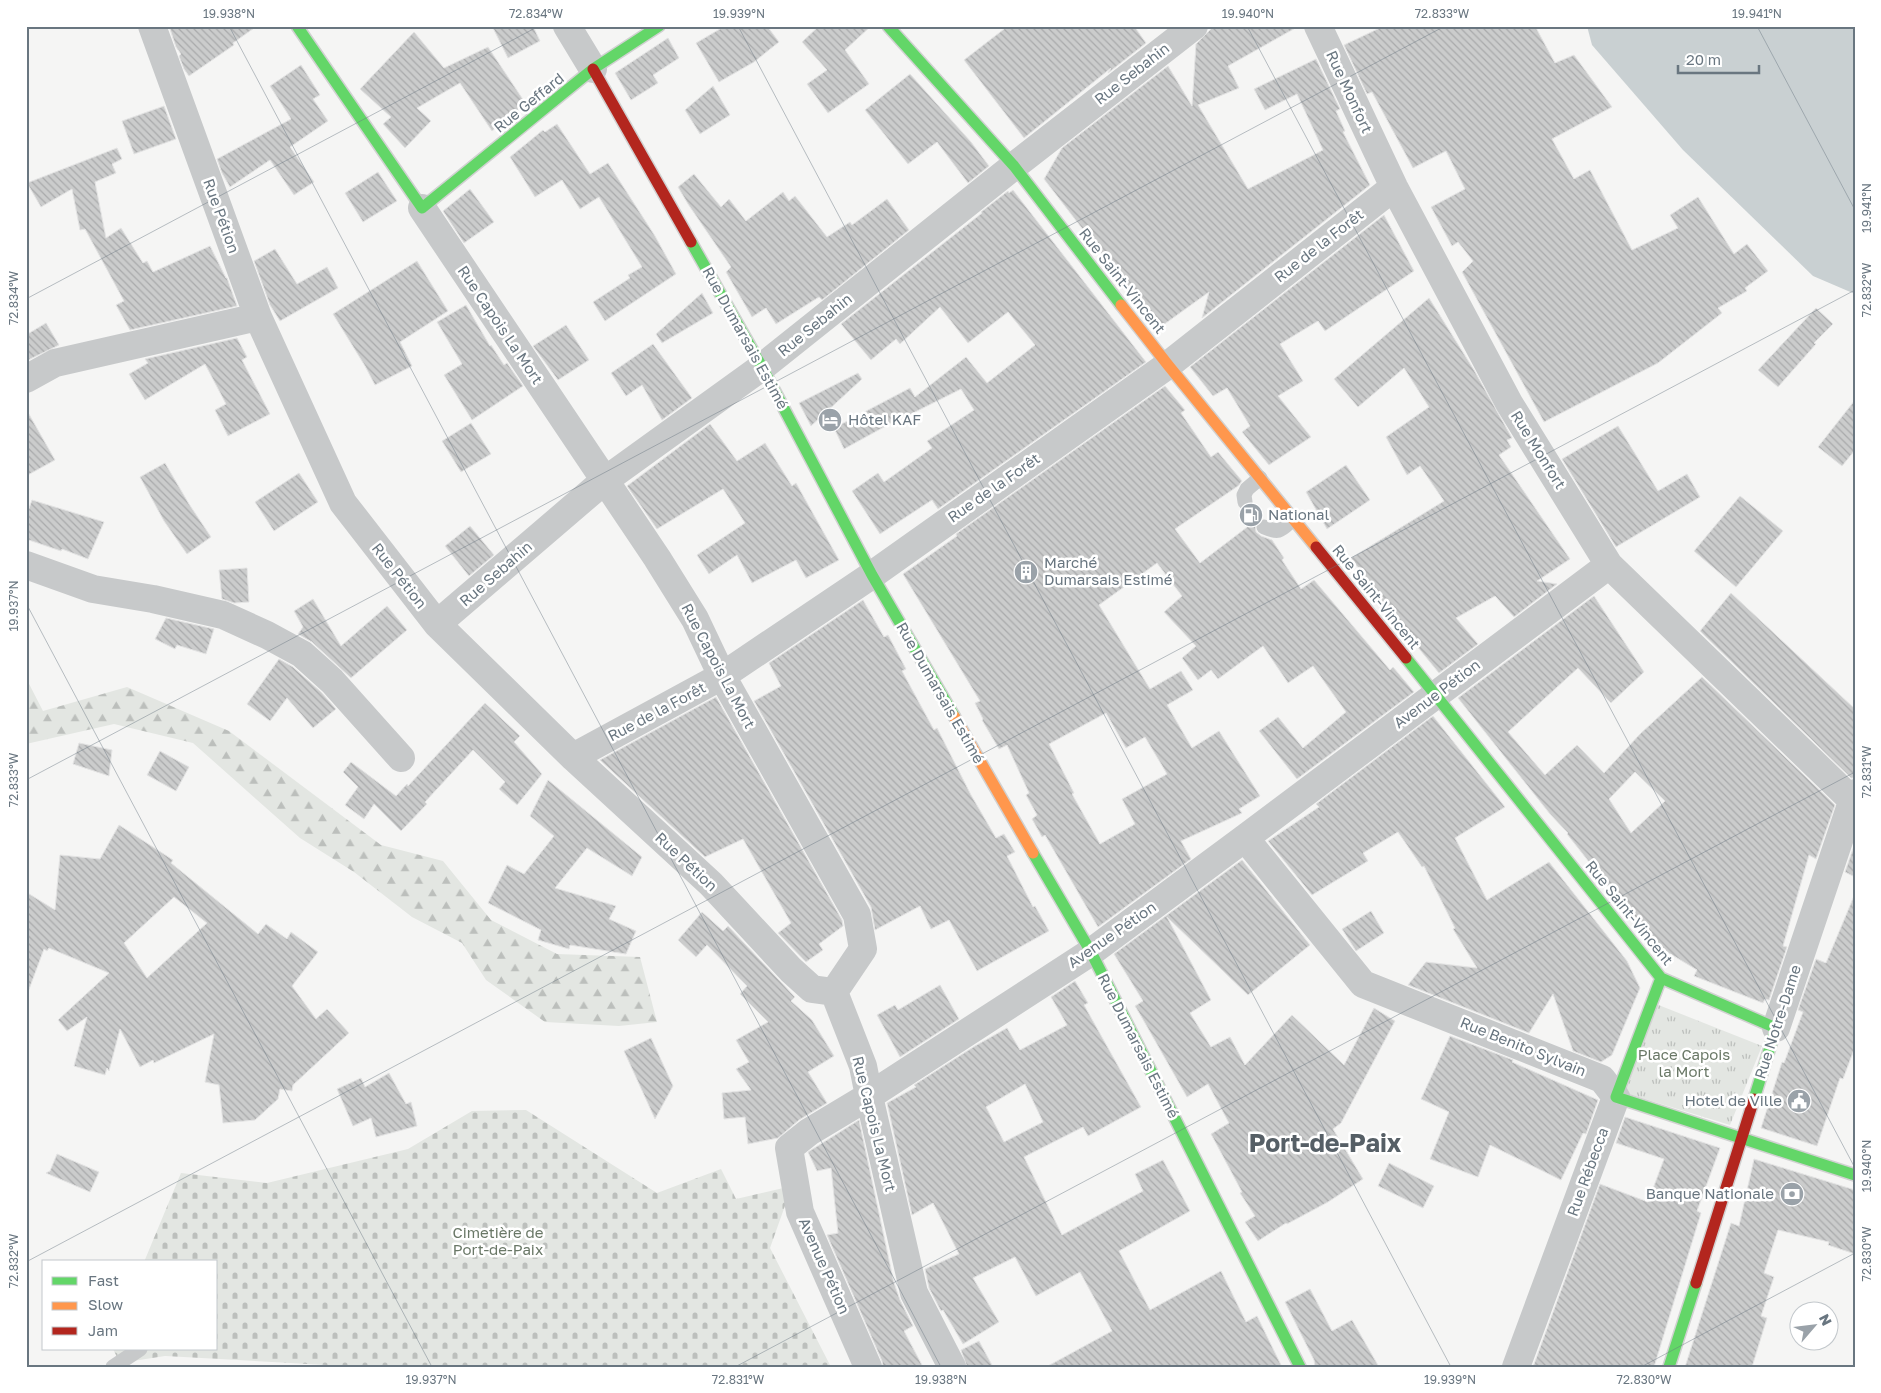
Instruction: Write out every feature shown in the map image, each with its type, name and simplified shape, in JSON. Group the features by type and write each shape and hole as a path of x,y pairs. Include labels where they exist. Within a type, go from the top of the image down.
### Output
{"main road":[{"name":"Rue Capois La Mort","path":"297,26 422,208"},
{"name":"Rue Geffard","path":"422,208 593,69 659,26"},
{"name":"Rue Saint-Vincent","path":"888,26 1014,166 1168,365 1436,695 1661,978 1776,1028"},
{"name":"Rue Dumarsais Estimé","path":"593,69 762,367 872,575 1091,952 1300,1367"},
{"name":"Rue Rébecca","path":"1616,1097 1661,978"},
{"name":"Rue Notre-Dame","path":"1669,1367 1776,1028"},
{"path":"1616,1097 1855,1174"}],"street":[{"name":"Rue Pétion","path":"152,26 258,317 342,503 437,624 573,757 711,884 791,970 812,989 834,992"},
{"name":"Rue Dumarsais Estimé","path":"567,26 593,69"},
{"name":"Rue Sebahin","path":"437,624 604,481 762,367 1014,166 1194,26"},
{"name":"Rue Monfort","path":"1318,26 1394,187 1509,403 1609,565 1853,799"},
{"name":"Rue de la Forêt","path":"573,757 722,676 872,575 1168,365 1394,187"},
{"name":"Rue Capois La Mort","path":"422,208 657,558 695,619 722,676 857,915 863,950 834,992 863,1066 868,1096 914,1293 952,1367"},
{"path":"26,379 55,363 258,317"},
{"path":"26,565 94,589 153,599 223,616 267,635 302,654 332,681 401,758"},
{"name":"Avenue Pétion","path":"868,1367 800,1212 789,1148 809,1132 1091,952 1609,565"},
{"name":"Rue Notre-Dame","path":"1776,1028 1853,799"},
{"name":"Rue Benito Sylvain","path":"1245,838 1364,984 1602,1078 1616,1097"},
{"name":"Rue Rébecca","path":"1516,1367 1616,1097"}],"lane":[{"path":"1245,502 1244,495 1247,489 1260,478"},
{"path":"1264,528 1275,532 1282,530 1293,519"},
{"path":"113,1367 138,1350"}],"green space":[{"path":"26,678 43,711 127,687 229,731 381,845 443,861 491,920 557,954 640,957 657,1022 619,1026 545,1022 486,980 462,943 412,917 354,872 300,838 193,743 114,724 26,744"},
{"name":"Place Capois la Mort","path":"1656,1004 1762,1046 1730,1125 1625,1093"},
{"name":"Cimetière de Port-de-Paix","path":"526,1110 657,1193 721,1169 736,1199 792,1186 770,1248 831,1367 337,1367 165,1356 120,1363 114,1350 218,1350 218,1260 145,1260 181,1173 267,1183 408,1149 472,1111"}],"shaded area":[{"path":"1587,26 1855,26 1855,294 1813,276 1683,150 1592,45"}],"building":[{"path":"169,26 257,26 233,43 234,45 189,76 184,69 179,56 181,54 176,47"},
{"path":"492,26 533,26 540,41 508,58"},
{"path":"725,26 767,26 779,42 754,62 719,82 696,43"},
{"path":"819,26 871,26 845,50 869,84 828,113 807,84 827,70 802,42"},
{"path":"1008,26 1134,26 1146,43 1108,73 1111,68 1024,138 964,60"},
{"path":"1214,26 1299,26 1228,66 1239,88 1198,105 1248,189 1323,150 1297,94 1265,110 1254,89 1316,59 1340,109 1336,111 1345,131 1343,132 1370,185 1202,318 1209,292 1159,328 1044,179 1062,148 1168,66 1192,106 1196,44"},
{"path":"1384,26 1535,26 1555,63 1574,55 1612,107 1552,139 1574,179 1590,170 1632,250 1678,228 1670,215 1698,197 1734,254 1747,244 1768,271 1745,288 1747,291 1718,308 1722,313 1658,363 1544,422 1462,272 1473,261 1458,242 1452,246 1431,207 1465,189 1446,151 1413,168 1372,92 1367,94 1344,45"},
{"path":"414,32 444,68 488,47 526,104 492,131 460,83 417,108 431,121 405,148 383,124 391,117 360,89"},
{"path":"668,38 679,58 653,75 658,83 631,100 615,73"},
{"path":"301,65 320,95 313,99 328,121 290,147 314,182 294,195 270,160 230,187 217,159 291,119 270,86"},
{"path":"910,74 971,142 989,166 968,183 937,142 908,164 865,110"},
{"path":"713,86 730,115 700,134 685,110"},
{"path":"164,106 176,139 134,154 122,121"},
{"path":"557,124 590,174 608,163 655,236 676,274 605,321 593,302 630,278 628,275 642,267 599,197 580,209 562,180 535,197 510,157 543,130 545,132"},
{"path":"117,148 122,159 112,164 116,173 95,182 106,238 121,228 143,263 147,261 153,272 210,246 227,278 237,306 130,330 116,305 124,301 85,229 80,230 72,189 41,207 27,183"},
{"path":"378,172 397,201 363,222 345,193"},
{"path":"694,174 721,207 729,199 746,221 783,192 789,201 795,196 827,237 850,222 852,225 887,199 909,230 822,300 819,297 776,324 766,308 752,317 726,272 731,267 678,187"},
{"path":"470,189 494,222 464,243 443,211"},
{"path":"1013,190 1146,362 938,509 932,500 880,534 852,491 878,473 884,482 932,448 927,441 974,410 961,389 904,416 844,449 834,428 910,388 915,397 966,357 987,383 1035,345 1008,312 968,343 940,307 900,344 896,339 871,360 841,324 981,212 1008,191 1009,193"},
{"path":"1384,215 1414,271 1325,331 1318,321 1280,344 1303,381 1278,396 1311,437 1269,465 1242,432 1250,426 1227,388 1213,396 1190,367"},
{"path":"275,249 297,284 327,267 338,288 280,321 270,305 254,261"},
{"path":"417,261 448,311 400,342 412,366 375,385 333,314"},
{"path":"702,293 713,313 662,343 656,334"},
{"path":"1429,298 1474,370 1512,438 1507,440 1511,447 1499,455 1570,559 1537,581 1557,584 1514,617 1495,596 1456,618 1478,644 1439,673 1375,595 1377,593 1351,558 1444,501 1420,466 1407,475 1386,437 1429,407 1404,368 1358,407 1334,379"},
{"path":"466,305 490,346 504,365 507,363 523,386 472,420 444,375 462,364 437,322"},
{"path":"1816,308 1833,324 1814,343 1816,344 1778,387 1758,370"},
{"path":"46,323 59,345 26,361 26,335"},
{"path":"566,325 589,360 558,380 533,346"},
{"path":"237,338 247,357 242,360 270,414 228,436 215,410 226,404 205,364 145,400 129,374 148,363 145,359"},
{"path":"653,344 692,398 662,420 642,385 626,396 611,373"},
{"path":"858,373 862,379 811,426 799,403"},
{"path":"1165,386 1185,410 1181,413 1211,457 1218,452 1242,481 1238,486 1175,529 1200,563 1259,518 1255,524 1256,532 1272,540 1284,558 1282,560 1301,589 1314,580 1390,670 1393,667 1414,692 1297,779 1259,731 1278,717 1303,748 1346,712 1313,666 1288,683 1263,646 1218,679 1211,670 1198,680 1182,658 1196,646 1164,612 1182,596 1157,563 1099,605 1150,689 1181,671 1193,690 1167,705 1192,748 1219,731 1260,796 1239,809 1242,813 1181,841 1191,859 1098,927 1045,835 1042,837 1032,819 1037,815 1026,795 1029,793 1007,745 999,749 982,720 975,703 980,701 903,574 957,536 956,534","holes":["1106,713 1126,748 1145,737 1167,774 1122,799 1135,824 1100,844 1072,794 1074,793 1049,744"]},
{"path":"1855,400 1855,450 1842,466 1818,447"},
{"path":"26,409 55,460 26,476"},
{"path":"471,423 491,454 461,472 442,441"},
{"path":"710,424 737,461 765,443 792,486 796,483 839,560 806,578 796,560 752,583 737,555 709,574 697,555 745,523 723,489 657,529 627,486"},
{"path":"1618,426 1658,491 1687,474 1700,497 1616,547 1562,459"},
{"path":"165,463 211,537 187,554 164,521 140,477"},
{"path":"1346,465 1370,500 1327,529 1306,492"},
{"path":"299,473 318,502 274,531 255,502"},
{"path":"1740,496 1783,531 1736,587 1694,551"},
{"path":"32,500 104,522 88,559 62,549 61,551 26,539 26,517"},
{"path":"470,526 494,555 469,576 445,546"},
{"path":"247,568 249,602 234,603 222,599 219,570"},
{"path":"1731,593 1855,709 1855,778 1851,778 1700,631"},
{"path":"1594,596 1644,672 1611,703 1578,668 1508,732 1545,775 1577,745 1604,773 1640,734 1702,677 1835,805 1816,859 1809,855 1783,946 1787,947 1769,1000 1765,999 1763,1003 1694,976 1697,970 1654,944 1568,833 1550,814 1458,698","holes":["1635,772 1665,801 1631,833 1609,799"]},
{"path":"313,599 341,646 387,606 407,630 351,678 312,642 298,634 303,627 294,611"},
{"path":"863,600 884,637 888,635 906,669 902,671 934,730 937,728 971,795 996,838 1004,834 1015,852 1007,856 1033,907 1035,906 1049,931 977,971 949,920 931,929 920,906 875,930 871,907 754,701 781,686 769,663"},
{"path":"166,618 214,629 206,654 177,645 175,649 155,639"},
{"path":"279,659 293,667 321,692 336,709 313,728 287,698 270,721 247,704"},
{"path":"716,697 842,920 843,926 819,944 823,950 806,962 778,933 791,923 743,839 705,857 600,760"},
{"path":"485,703 520,736 514,742 542,774 517,805 499,789 505,782 473,750 401,831 374,804 364,819 345,805 358,787 343,772 351,762 396,796 407,784 408,786"},
{"path":"1433,716 1505,807 1455,838 1487,900 1549,862 1627,961 1640,988 1612,1055 1601,1062 1573,1051 1553,994 1529,1033 1408,985 1426,962 1477,968 1453,929 1455,928 1424,866 1422,867 1398,832 1363,853 1368,861 1312,895 1268,841 1319,807 1316,804"},
{"path":"79,743 112,750 109,776 73,764"},
{"path":"160,751 189,767 176,791 147,775"},
{"path":"548,780 642,857 632,876 587,848 555,888 616,906 609,919 636,931 626,954 570,945 569,949 538,940 541,930 488,903 507,865 524,874 554,836 530,816"},
{"path":"119,825 173,860 171,863 258,934 266,924 287,939 291,932 318,952 292,986 316,1019 327,1009 349,1033 293,1085 292,1091 280,1089 278,1099 255,1120 223,1123 219,1085 205,1082 214,1034 154,1063 153,1060 140,1067 120,1029 109,1071 107,1068 105,1075 74,1066 87,1017 67,1031 58,1020 109,973 49,948 47,951 44,949 28,992 26,991 26,892 55,910 60,855 100,859","holes":["174,897 207,923 147,978 124,943"]},
{"path":"1855,843 1855,877 1845,872"},
{"path":"1242,860 1310,945 1248,995 1167,917 1211,1000 1190,1013 1211,1047 1230,1037 1245,1065 1292,1015 1344,1065 1374,1008 1395,1021 1341,1123 1333,1129 1363,1179 1328,1202 1286,1223 1258,1241 1245,1222 1255,1216 1240,1193 1242,1192 1211,1134 1229,1123 1208,1084 1187,1097 1135,1006 1143,1001 1114,954"},
{"path":"1854,896 1855,1047 1843,1079 1840,1078 1817,1146 1761,1128 1782,1062 1784,1063 1803,1012 1798,1010 1816,959 1826,963"},
{"path":"1371,911 1384,933 1356,951 1342,929"},
{"path":"702,912 723,931 728,926 795,997 791,1001 812,1020 834,1056 808,1072 827,1103 799,1120 778,1138 748,1144 745,1117 724,1119 722,1093 751,1090 736,1069 749,1062 736,1040 768,1022 740,994 747,986 707,945 696,957 678,940"},
{"path":"1075,981 1088,1003 1084,1005 1141,1107 1088,1136 1083,1127 1024,1157 1062,1235 1143,1191 1135,1174 1163,1160 1190,1211 1119,1251 1150,1310 1221,1271 1246,1322 1257,1316 1282,1367 1046,1367 1112,1331 1080,1272 1036,1296 1015,1257 973,1278 999,1322 963,1344 943,1310 941,1311 929,1288 925,1269 959,1254 933,1203 912,1215 887,1103 916,1087 914,1085 1007,1028 1020,1050 1067,1025 1051,997","holes":["1025,1084 1043,1122 1004,1142 986,1107"]},
{"path":"940,985 959,1019 900,1057 877,1015 895,1005 898,1010"},
{"path":"1450,1036 1513,1060 1512,1062 1598,1100 1586,1134 1583,1133 1561,1180 1490,1145 1478,1177 1430,1159 1449,1112 1421,1099"},
{"path":"651,1038 673,1086 655,1119 624,1051"},
{"path":"389,1073 406,1104 411,1102 417,1126 376,1137 371,1118 353,1126 337,1089 361,1078 365,1087"},
{"path":"1625,1117 1720,1148 1697,1211 1701,1213 1654,1367 1533,1367 1600,1184 1648,1202 1664,1159 1616,1143"},
{"path":"859,1120 894,1283 913,1326 904,1331 923,1367 883,1367 827,1235 838,1233 831,1168 817,1171 808,1152"},
{"path":"57,1154 99,1172 90,1192 46,1173 50,1171"},
{"path":"1754,1159 1855,1190 1855,1254 1828,1245 1829,1242 1778,1230 1764,1273 1774,1277 1761,1316 1767,1318 1752,1367 1685,1367 1731,1223 1739,1226"},
{"path":"1389,1163 1434,1186 1423,1208 1378,1186"},
{"path":"1310,1289 1332,1331 1352,1320 1379,1367 1315,1367 1314,1360 1285,1302"},
{"path":"979,1341 993,1367 967,1367 961,1350"}],"traffic: fast":[{"path":"297,26 422,208 593,69 659,26"},
{"path":"888,26 1014,166 1121,305"},
{"path":"691,242 762,367 872,575 954,716"},
{"path":"1406,658 1661,978 1776,1028 1754,1099"},
{"path":"1033,853 1091,952 1300,1367"},
{"path":"1661,978 1616,1097 1741,1138"},
{"path":"1741,1138 1855,1175"},
{"path":"1669,1367 1696,1283"}],"traffic: slow":[{"path":"1121,305 1316,547"},
{"path":"954,716 1033,853"}],"traffic: jam":[{"path":"593,69 691,242"},
{"path":"1316,547 1406,658"},
{"path":"1696,1283 1754,1099"}],"place":[{"name":"Hôtel KAF","path":"830,420"},
{"name":"National","path":"1251,515"},
{"name":"Marché Dumarsais Estimé","path":"1026,572"},
{"name":"Hotel de Ville","path":"1799,1101"},
{"name":"Banque Nationale","path":"1792,1194"}],"district":[{"name":"Port-de-Paix","path":"1325,1143"}]}
